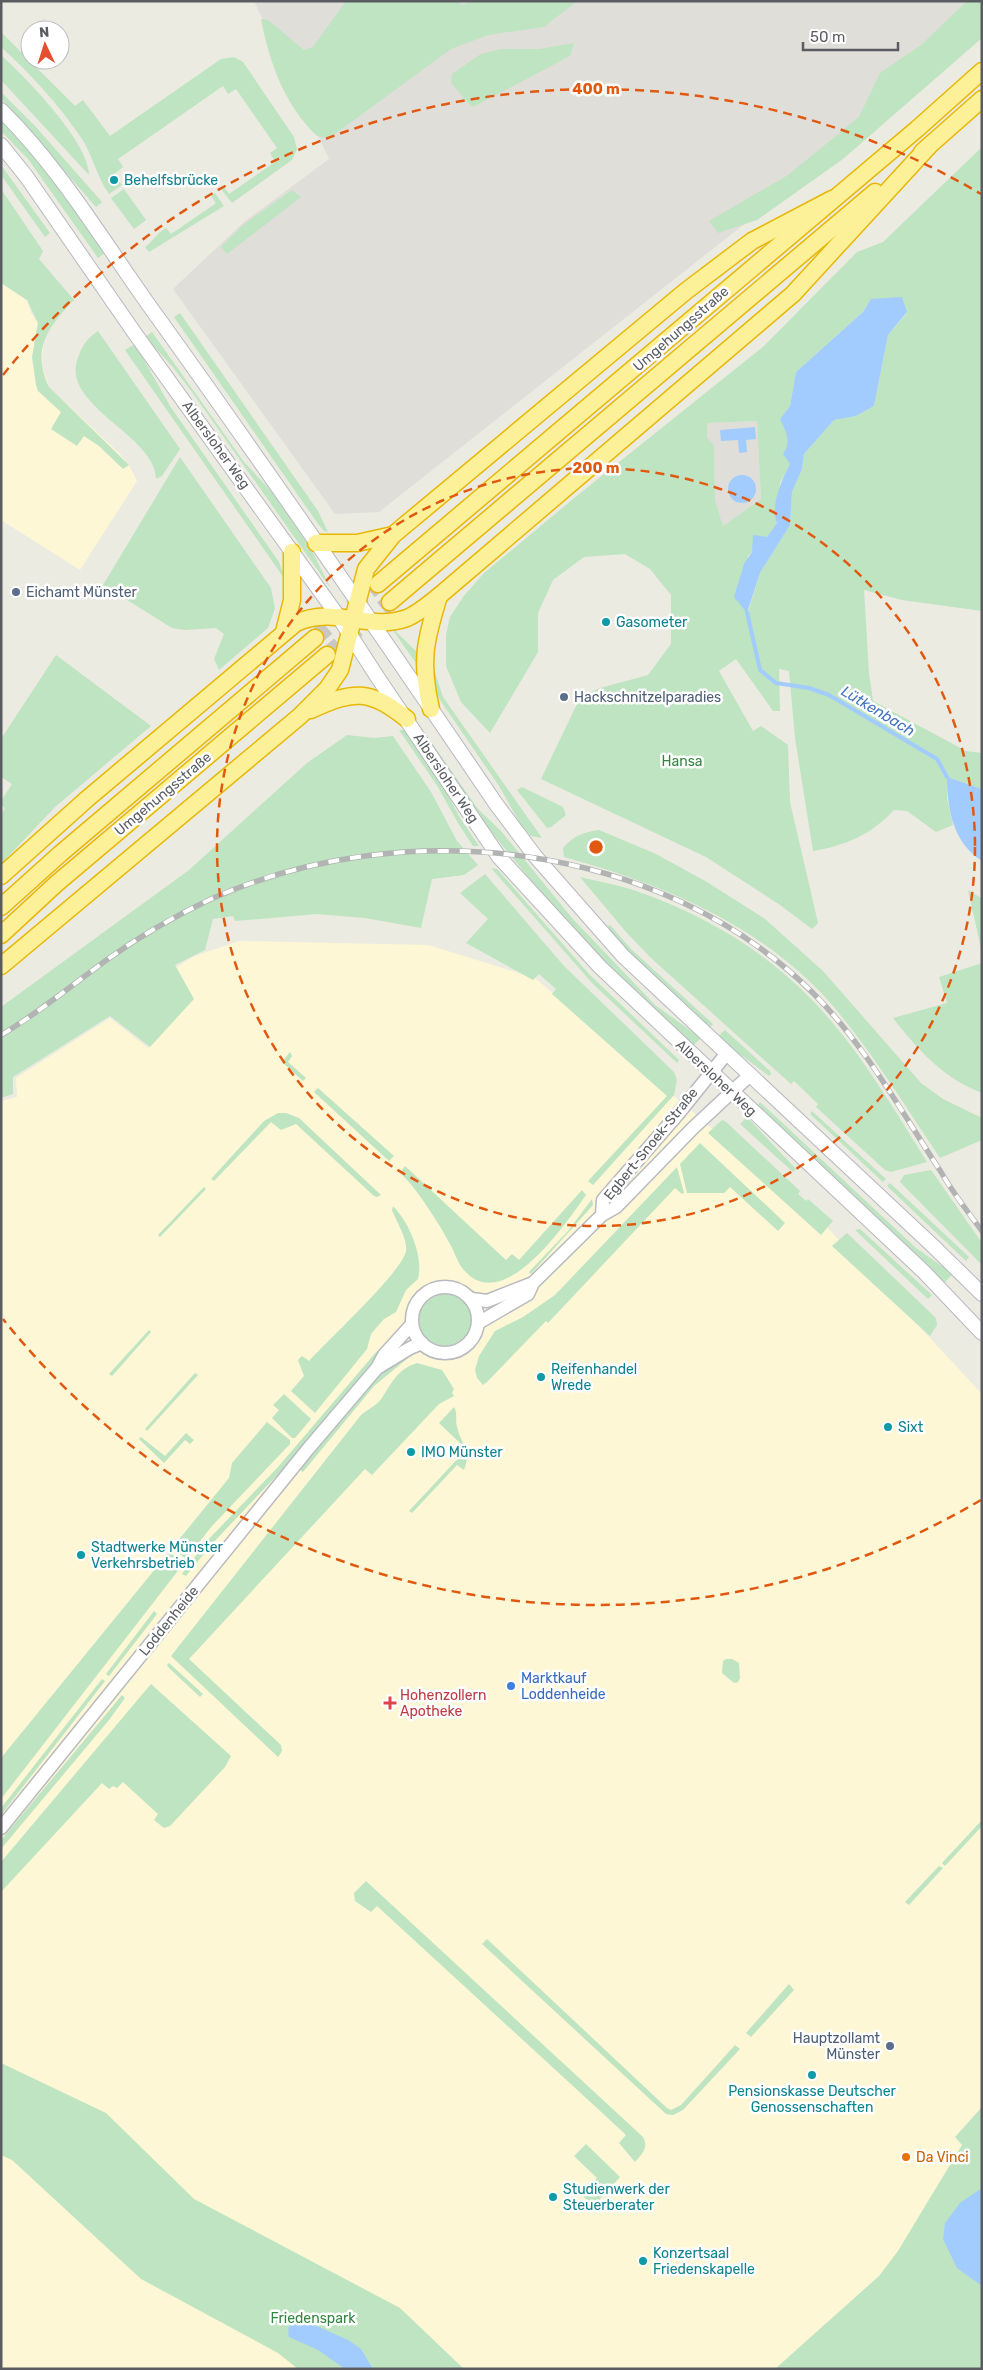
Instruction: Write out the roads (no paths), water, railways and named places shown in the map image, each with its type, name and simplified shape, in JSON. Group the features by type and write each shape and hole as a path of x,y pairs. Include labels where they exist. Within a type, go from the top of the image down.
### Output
{"highway":[{"name":"Umgehungsstraße","path":"378,584 917,129 982,71"},
{"name":"Umgehungsstraße","path":"390,602 930,146 982,99"},
{"path":"1,876 87,799 284,632 310,618 338,616 372,622 405,619 439,596 793,294 930,146"},
{"path":"1,966 300,716 327,689 343,663 366,569 393,535 686,291 752,241 832,199"},
{"path":"316,543 357,543 393,535"},
{"path":"284,632 292,600 292,552"},
{"path":"431,709 426,687 424,656 426,636 439,596"},
{"name":"Umgehungsstraße","path":"1,906 315,638"},
{"name":"Umgehungsstraße","path":"1,935 71,872 327,655"},
{"path":"300,716 338,698 358,696 382,700 407,719"}],"main road":[{"name":"Albersloher Weg","path":"1,110 53,170 87,215 254,450 316,543 407,719 500,856 600,967 923,1271 982,1333"},
{"name":"Albersloher Weg","path":"1,145 26,176 338,616"},
{"name":"Albersloher Weg","path":"372,622 507,820 534,856 623,956 926,1239 982,1294"}],"street":[{"name":"Egbert-Snoek-Straße","path":"602,1215 603,1200 678,1114 726,1053"},
{"name":"Egbert-Snoek-Straße","path":"478,1324 528,1294 533,1283 602,1215 616,1207 693,1128 750,1075"},
{"name":"Egbert-Snoek-Straße","path":"472,1299 487,1301 533,1283"},
{"name":"Loddenheide","path":"1,1828 290,1471 377,1368 384,1355 412,1324 416,1304 423,1295 432,1289 453,1287 464,1292 472,1299"},
{"path":"412,1324 416,1336 422,1344 442,1353 455,1351 469,1343 475,1335 478,1324 478,1311 472,1299"},
{"name":"Loddenheide","path":"377,1368 410,1348 422,1344"}],"water":[{"path":"902,297 907,312 888,335 874,406 856,416 834,420 804,454 802,469 792,492 790,525 760,573 747,613 734,597 744,564 752,552 753,535 767,537 777,523 775,516 776,501 790,464 783,454 788,441 780,419 790,406 796,372 863,312 871,299"},
{"path":"755,427 756,439 746,440 747,452 739,453 738,440 721,441 720,430"},
{"path":"742,475 752,479 756,489 752,499 742,503 732,499 728,489 732,479"},
{"path":"947,777 982,789 982,861 972,854 958,835 950,813"},
{"path":"982,2188 982,2286 957,2268 943,2239 945,2223 960,2203"},
{"path":"301,2319 348,2340 361,2349 373,2369 345,2369 318,2350 289,2337 288,2330 290,2325"}],"waterway":[{"name":"Lütkenbach","path":"747,612 760,670 776,683 809,688 829,695 937,759 947,777"}],"tunnel":[{"path":"315,638 378,584"},
{"path":"327,655 390,602"}],"railway":[{"path":"1,1035 42,1008 120,951 184,912 211,899 286,872 365,856 446,851 527,857 606,874 682,902 751,942 813,993 849,1034 866,1056 950,1187 982,1231"}],"place":[{"name":"Behelfsbrücke","path":"114,180"},
{"name":"Eichamt Münster","path":"16,592"},
{"name":"Gasometer","path":"606,622"},
{"name":"Hackschnitzelparadies","path":"564,697"},
{"name":"Reifenhandel Wrede","path":"541,1377"},
{"name":"Sixt","path":"888,1427"},
{"name":"IMO Münster","path":"411,1452"},
{"name":"Stadtwerke Münster Verkehrsbetrieb","path":"81,1555"},
{"name":"Marktkauf Loddenheide","path":"511,1686"},
{"name":"Hohenzollern Apotheke","path":"390,1703"},
{"name":"Hauptzollamt Münster","path":"890,2046"},
{"name":"Pensionskasse Deutscher Genossenschaften","path":"812,2075"},
{"name":"Da Vinci","path":"906,2157"},
{"name":"Studienwerk der Steuerberater","path":"553,2197"},
{"name":"Konzertsaal Friedenskapelle","path":"643,2261"}],"park label":[{"name":"Hansa","path":"682,761"},
{"name":"Friedenspark","path":"313,2318"}]}
